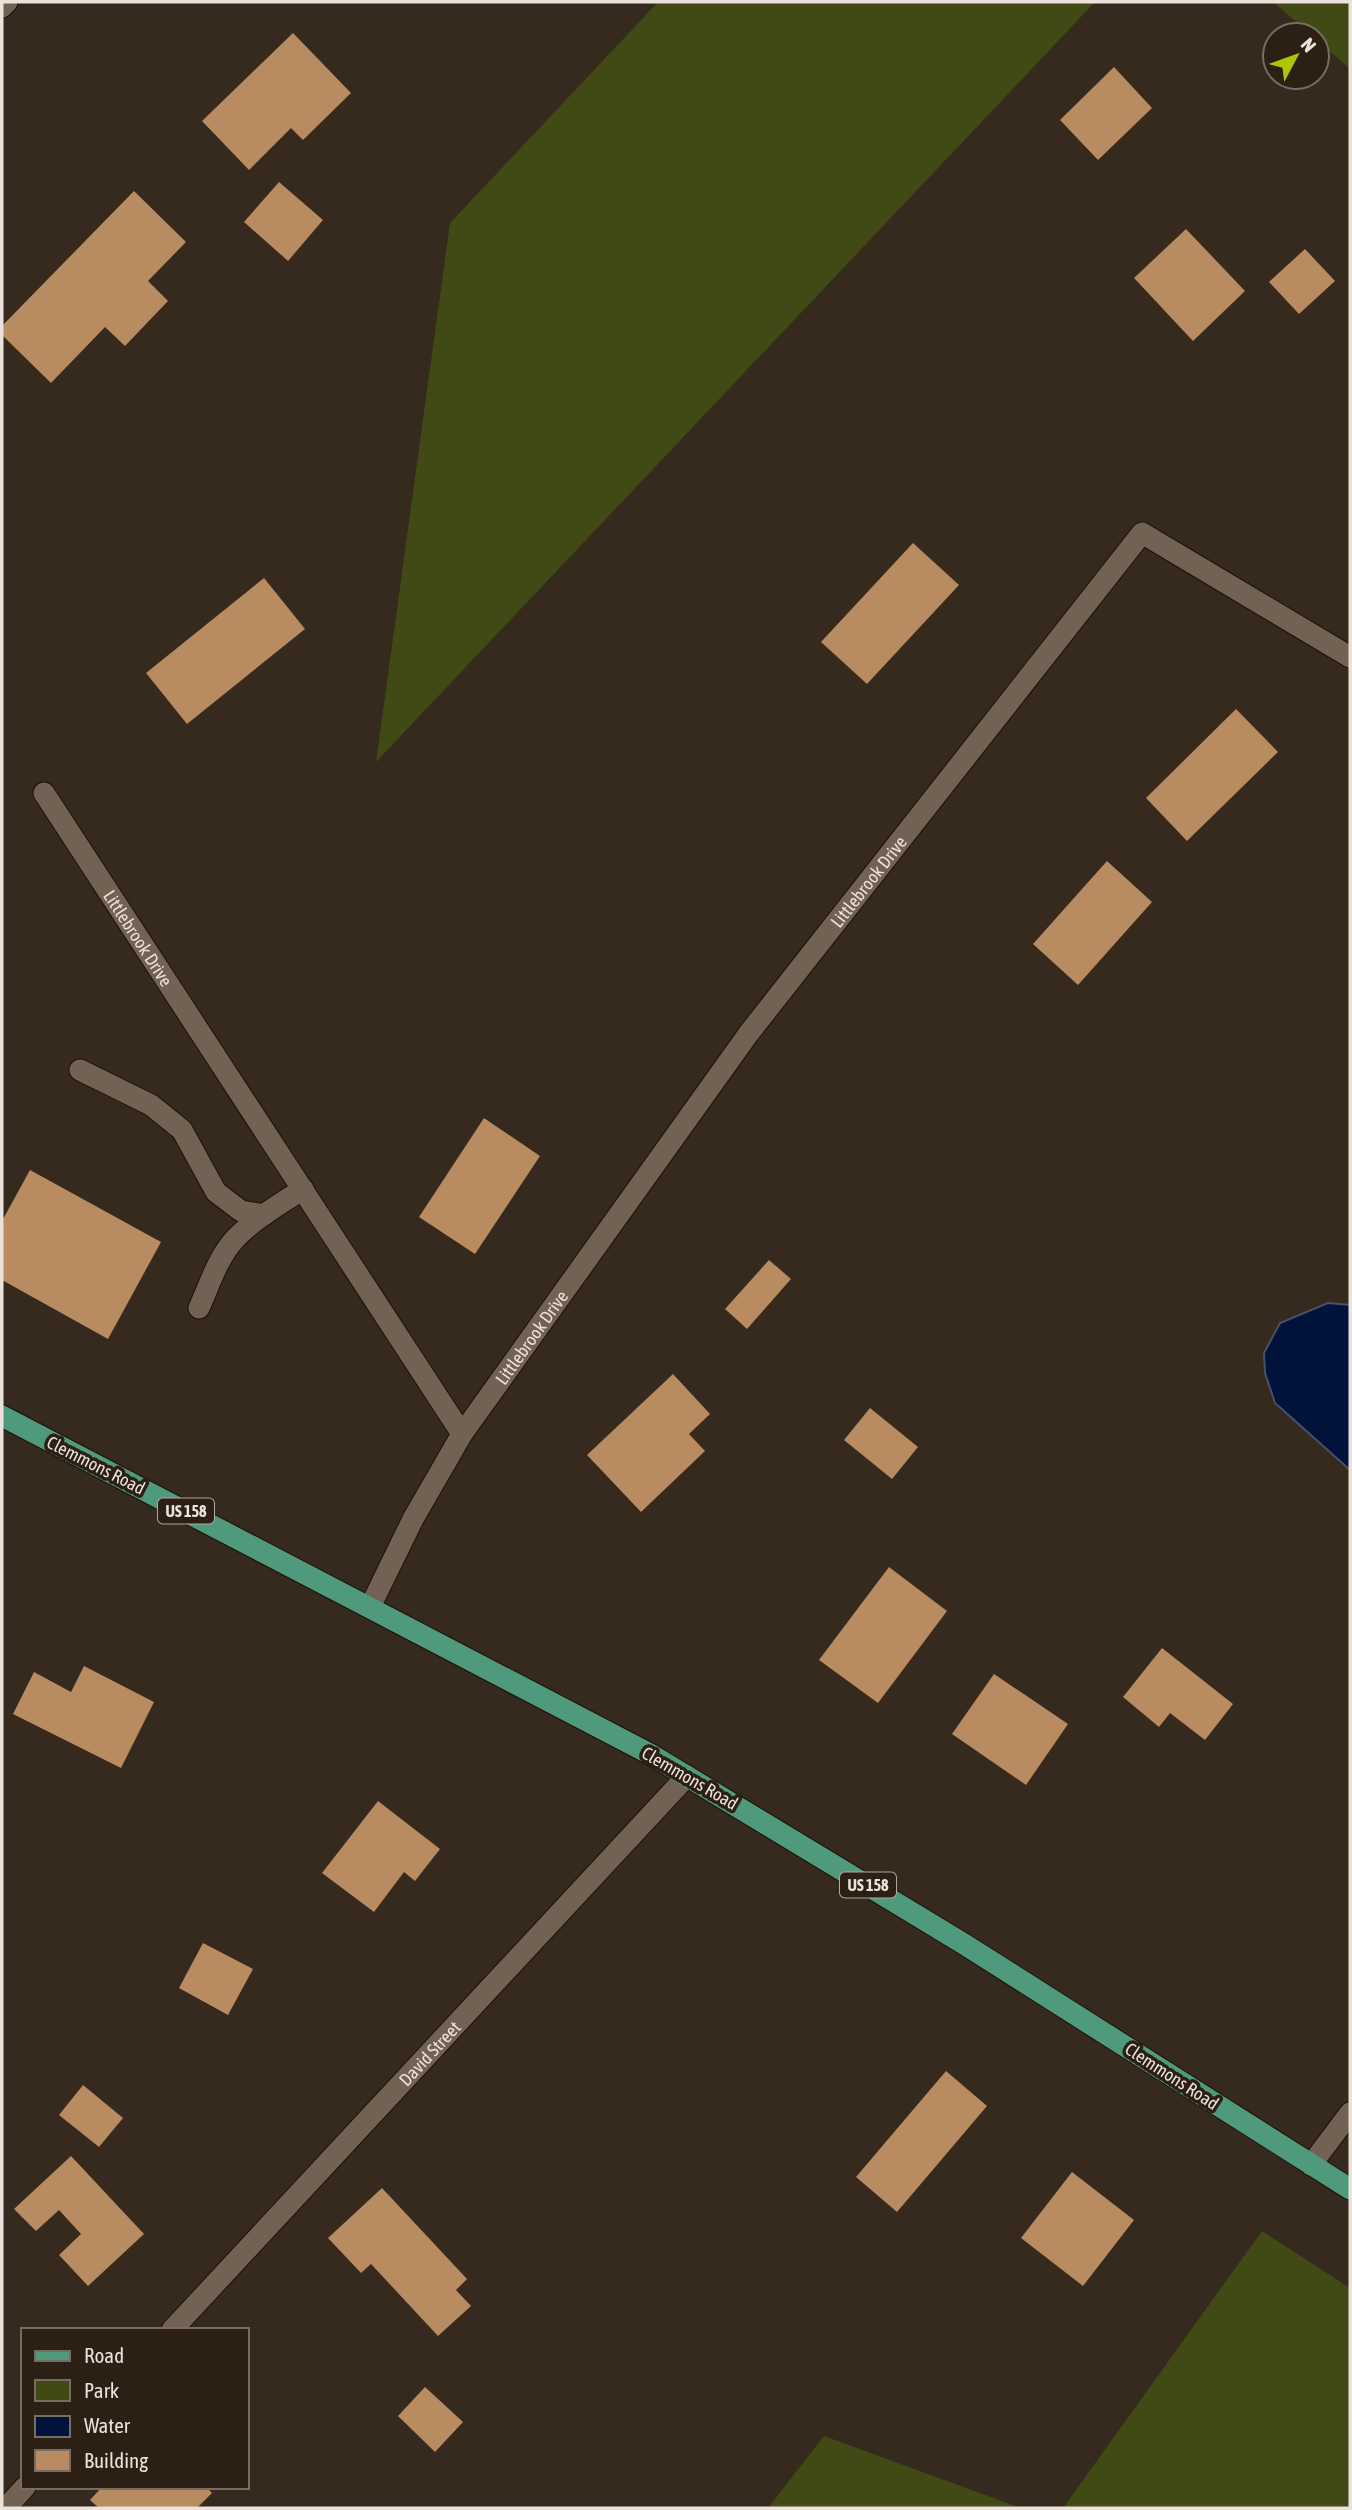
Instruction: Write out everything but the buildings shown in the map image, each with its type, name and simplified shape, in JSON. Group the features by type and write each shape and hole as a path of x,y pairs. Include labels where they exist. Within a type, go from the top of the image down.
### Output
{"main road":[{"name":"Clemmons Road","path":"2,1416 370,1607 687,1776 964,1944 1350,2189"}],"street":[{"path":"2,7 6,2"},
{"name":"Littlebrook Drive","path":"370,1607 412,1519 462,1434 749,1033 1143,533 1350,657"},
{"name":"Littlebrook Drive","path":"44,793 462,1434"},
{"path":"80,1070 150,1105 182,1130 216,1192 241,1211 264,1215"},
{"path":"199,1308 218,1265 234,1240 264,1215 303,1189"},
{"name":"David Street","path":"174,2328 687,1776"},
{"path":"1311,2165 1350,2113"},
{"path":"6,2508 24,2489"}],"green space":[{"path":"658,2 1095,2 376,762 450,223"},
{"path":"1273,2 1350,2 1350,69 1331,52 1331,21 1295,21"},
{"path":"1262,2231 1350,2288 1350,2508 1063,2508"},
{"path":"824,2436 1021,2508 768,2508"}],"water":[{"path":"1328,1303 1350,1305 1350,1470 1275,1403 1265,1373 1264,1353 1280,1323"}]}
